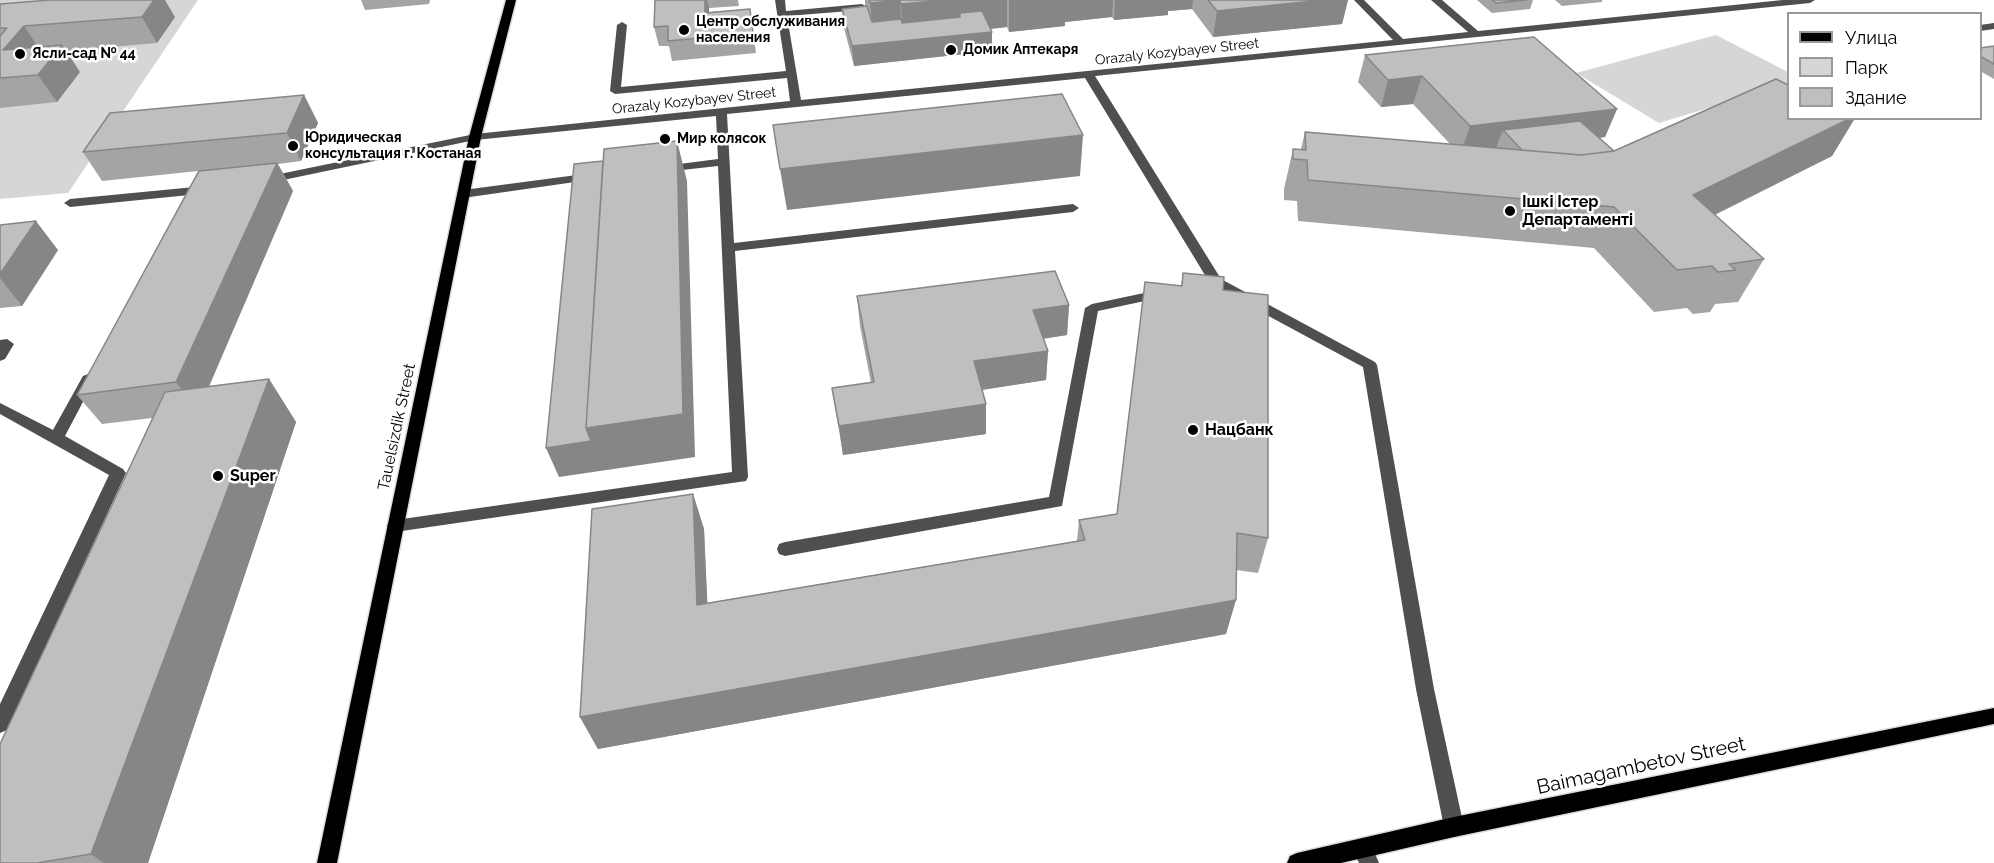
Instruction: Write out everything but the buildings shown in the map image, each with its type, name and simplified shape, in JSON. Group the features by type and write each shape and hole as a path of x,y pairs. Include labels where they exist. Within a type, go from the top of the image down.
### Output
{"main road":[{"name":"Tauelsіzdіk Street","path":"327,863 475,137 510,0"},
{"name":"Baimagambetov Street","path":"1298,863 1366,856 1454,827 1994,716"}],"street":[{"path":"780,0 796,104"},
{"path":"1359,0 1401,42"},
{"path":"1436,0 1476,34"},
{"name":"Orazaly Kozybayev Street","path":"248,182 475,137 1810,0"},
{"path":"782,14 877,6"},
{"path":"622,25 615,91 791,74"},
{"path":"1088,74 1210,284 1370,365 1425,689 1454,827"},
{"path":"395,526 740,477 721,112"},
{"path":"656,170 724,162"},
{"path":"463,194 600,176"},
{"path":"70,203 214,188"},
{"path":"182,208 190,192"},
{"path":"728,248 1073,207"},
{"path":"785,549 1056,502 1092,308 1182,290"},
{"path":"0,345 7,344 0,356"},
{"path":"56,438 96,365"},
{"path":"0,408 118,473 0,724"}],"green space":[{"path":"0,0 198,0 68,193 0,199"},
{"path":"1716,35 1787,71 1787,84 1659,123 1576,73"}],"place":[{"name":"Центр обслуживания населения","path":"684,30"},
{"name":"Домик Аптекаря","path":"951,50"},
{"name":"Ясли-сад № 44","path":"20,54"},
{"name":"Мир колясок","path":"665,139"},
{"name":"Юридическая консультация г. Костаная","path":"293,146"},
{"name":"Ішкі Істер Департаменті","path":"1510,211"},
{"name":"Нацбанк","path":"1193,430"},
{"name":"Super","path":"218,476"}]}
